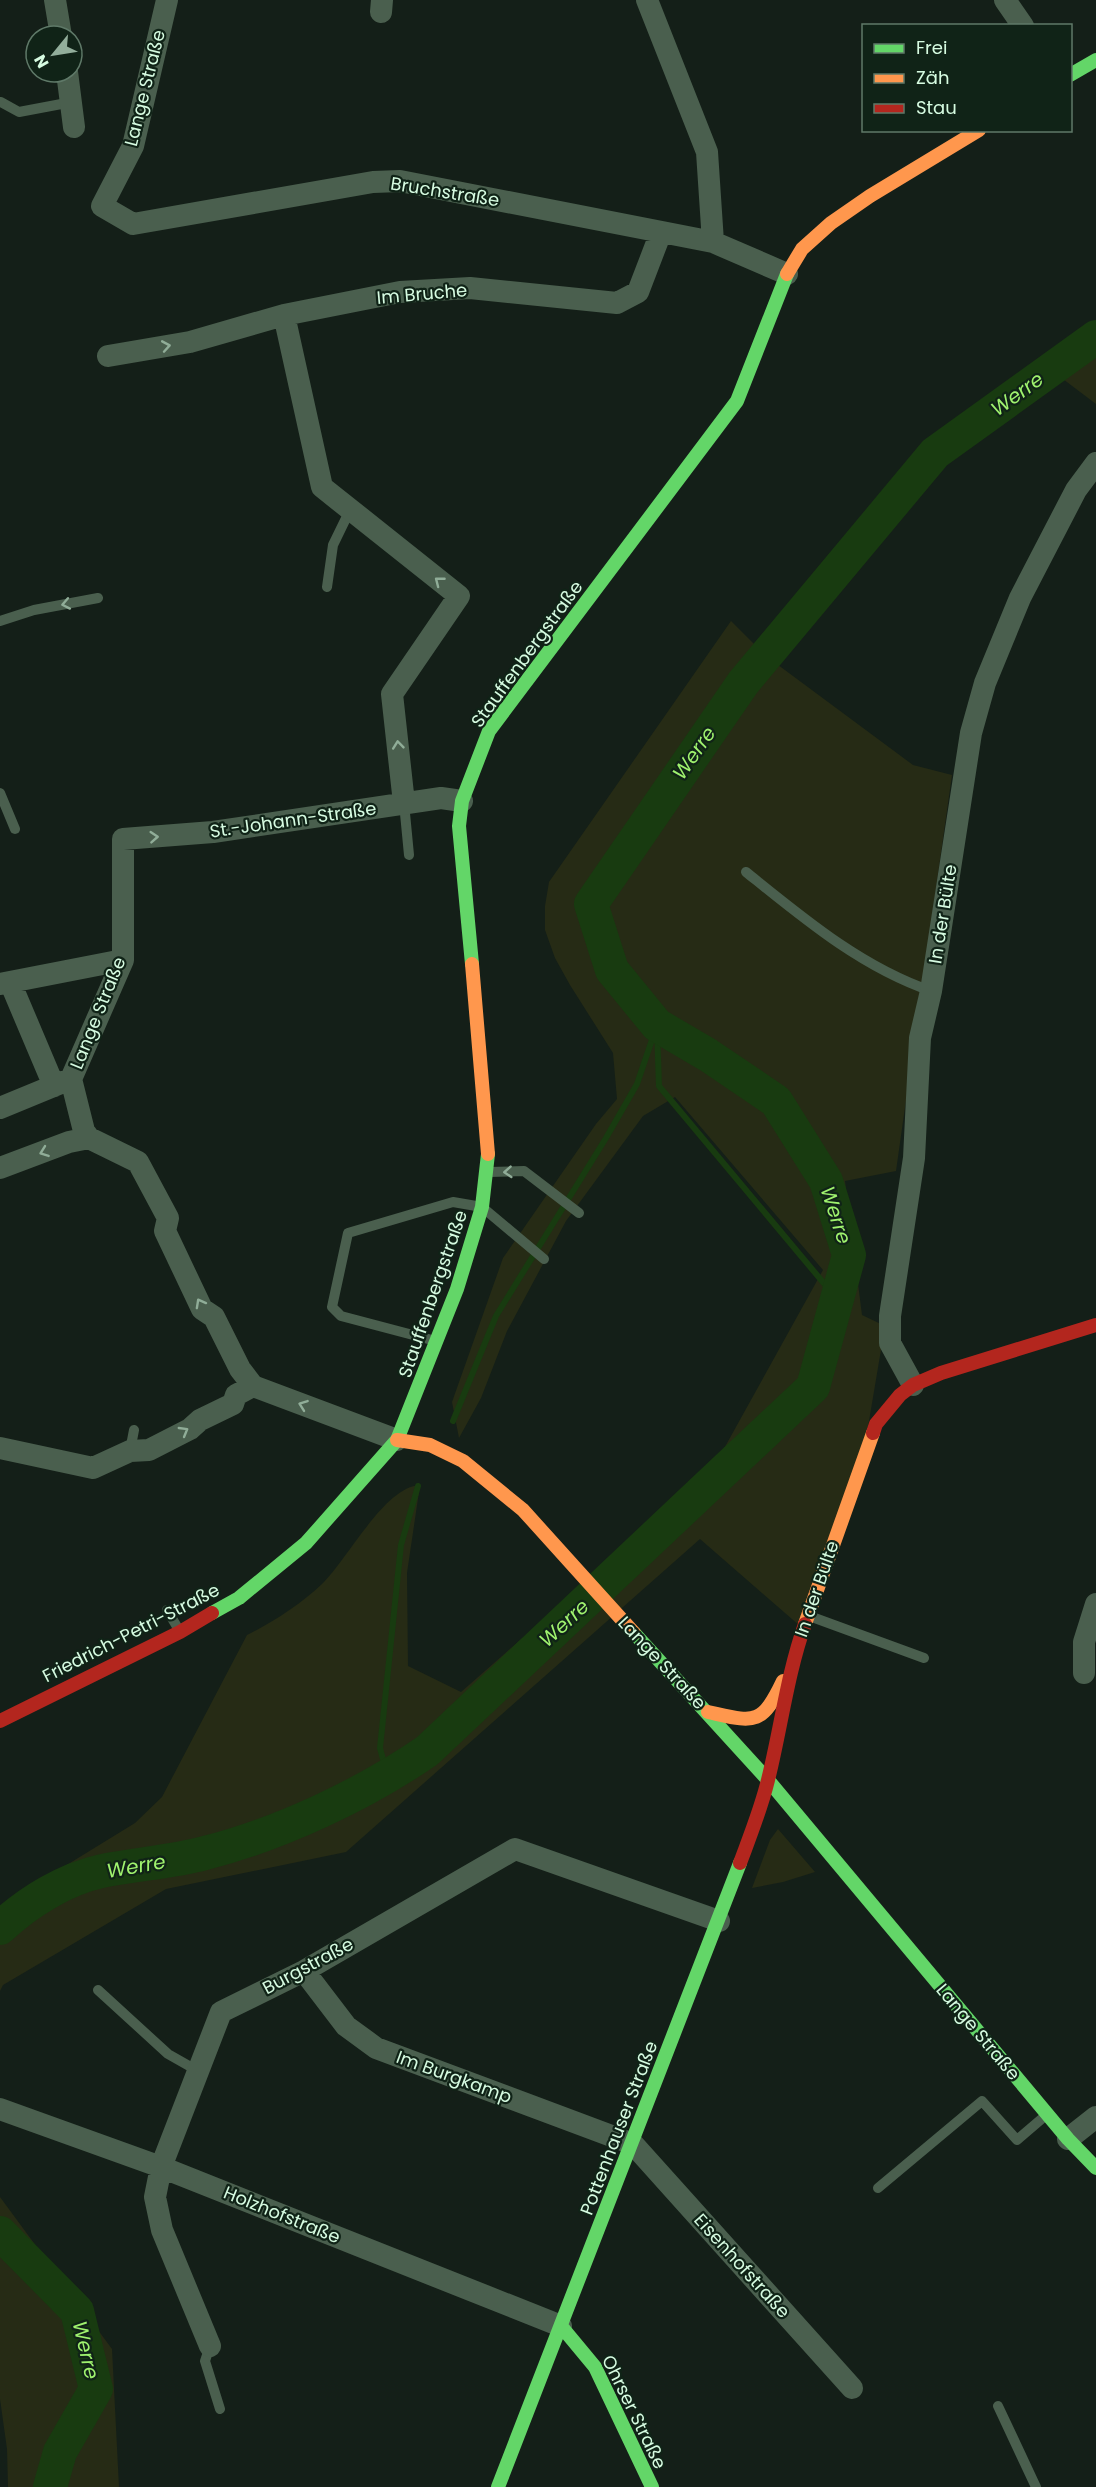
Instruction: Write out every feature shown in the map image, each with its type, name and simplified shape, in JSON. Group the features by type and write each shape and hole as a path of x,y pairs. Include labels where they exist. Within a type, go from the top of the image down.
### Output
{"main road":[{"path":"1072,74 1096,60"},
{"name":"Stauffenbergstraße","path":"397,1440 457,1289 482,1207 488,1172 489,1147 459,826 462,801 489,731 737,401 787,274 802,249 831,223 870,196 976,132"},
{"name":"In der Bülte","path":"768,1780 794,1656 876,1424 889,1406 914,1385 941,1373 1096,1325"},
{"name":"Lange Straße","path":"397,1440 439,1449 463,1461 523,1510 768,1780 1068,2139 1096,2168"},
{"name":"Friedrich-Petri-Straße","path":"0,1721 180,1632 239,1598 306,1543 397,1440"},
{"path":"708,1712 751,1721 762,1716 773,1702 794,1656"},
{"name":"Pottenhauser Straße","path":"498,2487 719,1921 758,1816 768,1780"},
{"name":"Ohrser Straße","path":"561,2326 595,2367 652,2487"}],"street":[{"path":"55,0 59,24"},
{"name":"Lange Straße","path":"102,206 133,146 167,0"},
{"path":"647,0 707,152 713,242"},
{"path":"1005,0 1022,24"},
{"path":"69,84 74,128"},
{"name":"Bruchstraße","path":"102,206 133,224 373,182 400,181 713,242 787,274"},
{"name":"Im Bruche","path":"108,356 190,342 284,315 400,292 470,288 617,303 638,292 661,232"},
{"path":"284,315 321,487 459,596 392,693 404,803"},
{"name":"In der Bülte","path":"914,1385 890,1343 890,1316 914,1158 920,1038 931,991 971,733 985,683 1020,598 1076,490 1096,463"},
{"name":"St.-Johann-Straße","path":"123,839 185,835 214,839 404,803 441,798 462,801"},
{"name":"Lange Straße","path":"57,1085 123,960 123,839"},
{"path":"5,983 123,960"},
{"name":"Lange Straße","path":"5,983 57,1085 89,1138"},
{"path":"0,1108 57,1085"},
{"path":"0,1168 69,1142 89,1138 116,1148 138,1162 154,1196 168,1218 165,1231 186,1267 202,1310 214,1317 228,1350 253,1386 236,1395 233,1404 200,1419 190,1429 149,1450 132,1440 93,1468 0,1448"},
{"name":"Lange Straße","path":"253,1386 335,1421 397,1440"},
{"path":"1084,1673 1096,1604"},
{"name":"Burgstraße","path":"210,2346 162,2230 155,2197 161,2167 222,2012 303,1971 515,1849 719,1921"},
{"name":"Im Burgkamp","path":"303,1971 346,2026 376,2049 633,2144"},
{"name":"Holzhofstraße","path":"0,2109 161,2167 561,2326"},
{"path":"1068,2139 1096,2117"},
{"name":"Eisenhofstraße","path":"633,2144 852,2388"}],"lane":[{"path":"1,102 19,112 72,102"},
{"path":"327,587 328,545 350,510"},
{"path":"0,621 34,610 98,598"},
{"path":"0,793 15,829"},
{"path":"404,803 409,855"},
{"path":"746,872 844,948 900,980 931,991"},
{"path":"488,1172 524,1170 579,1213"},
{"path":"437,1341 341,1316 332,1307 348,1233 453,1202 482,1207 544,1259"},
{"path":"166,1610 180,1632"},
{"path":"809,1616 924,1658"},
{"path":"98,1990 168,2054 198,2072"},
{"path":"878,2188 981,2101 1017,2140 1048,2114"},
{"path":"210,2346 205,2361 220,2409"},
{"path":"998,2406 1036,2487"}],"green space":[{"path":"1096,337 1096,404 1051,370"},
{"path":"731,621 766,656 913,765 952,775 896,1171 845,1181 862,1315 885,1326 868,1427 800,1626 700,1539 346,1852 166,1889 3,1985 0,1991 0,1906 135,1823 162,1797 247,1635 286,1612 322,1584 367,1526 393,1498 407,1489 420,1485 407,1573 408,1666 461,1692 711,1472 823,1270 675,1097 643,1116 566,1221 507,1331 481,1398 459,1438 452,1402 503,1258 596,1124 617,1099 613,1053 555,958 545,930 545,906 549,882"},
{"path":"778,1829 815,1872 783,1882 752,1888 770,1840"},
{"path":"0,2197 112,2349 119,2487 8,2487 7,2449 0,2399"}],"waterway":[{"name":"Werre","path":"0,1928 35,1901 74,1880 102,1871 192,1856 262,1835 348,1798 427,1751 813,1387 849,1255 826,1181 776,1101 708,1055 657,1025 612,970 591,904 743,683 935,453 1096,337"},
{"path":"453,1421 496,1316 637,1084 657,1025"},
{"path":"657,1028 659,1086 837,1299"},
{"path":"388,1778 380,1748 401,1545 418,1486"},
{"name":"Werre","path":"0,2233 77,2311 96,2389 60,2452 50,2487"}],"traffic: fast":[{"path":"1072,74 1096,60"},
{"path":"472,964 459,826 462,801 489,731 737,401 787,274"},
{"path":"212,1613 239,1598 306,1543 397,1440 457,1289 482,1207 488,1154"},
{"path":"634,1633 768,1780 1068,2139 1096,2168"},
{"path":"498,2487 740,1863"},
{"path":"561,2326 595,2367 652,2487"}],"traffic: slow":[{"path":"787,274 802,249 831,223 870,196 976,132"},
{"path":"472,964 488,1154"},
{"path":"805,1624 873,1433"},
{"path":"397,1440 430,1445 463,1461 523,1510 634,1633"},
{"path":"708,1712 736,1718 754,1718 768,1707 783,1681"}],"traffic: jam":[{"path":"873,1433 876,1424 900,1395 913,1385 941,1373 1096,1325"},
{"path":"0,1721 180,1632 212,1613"},
{"path":"740,1863 765,1791 793,1663 805,1624"}]}
